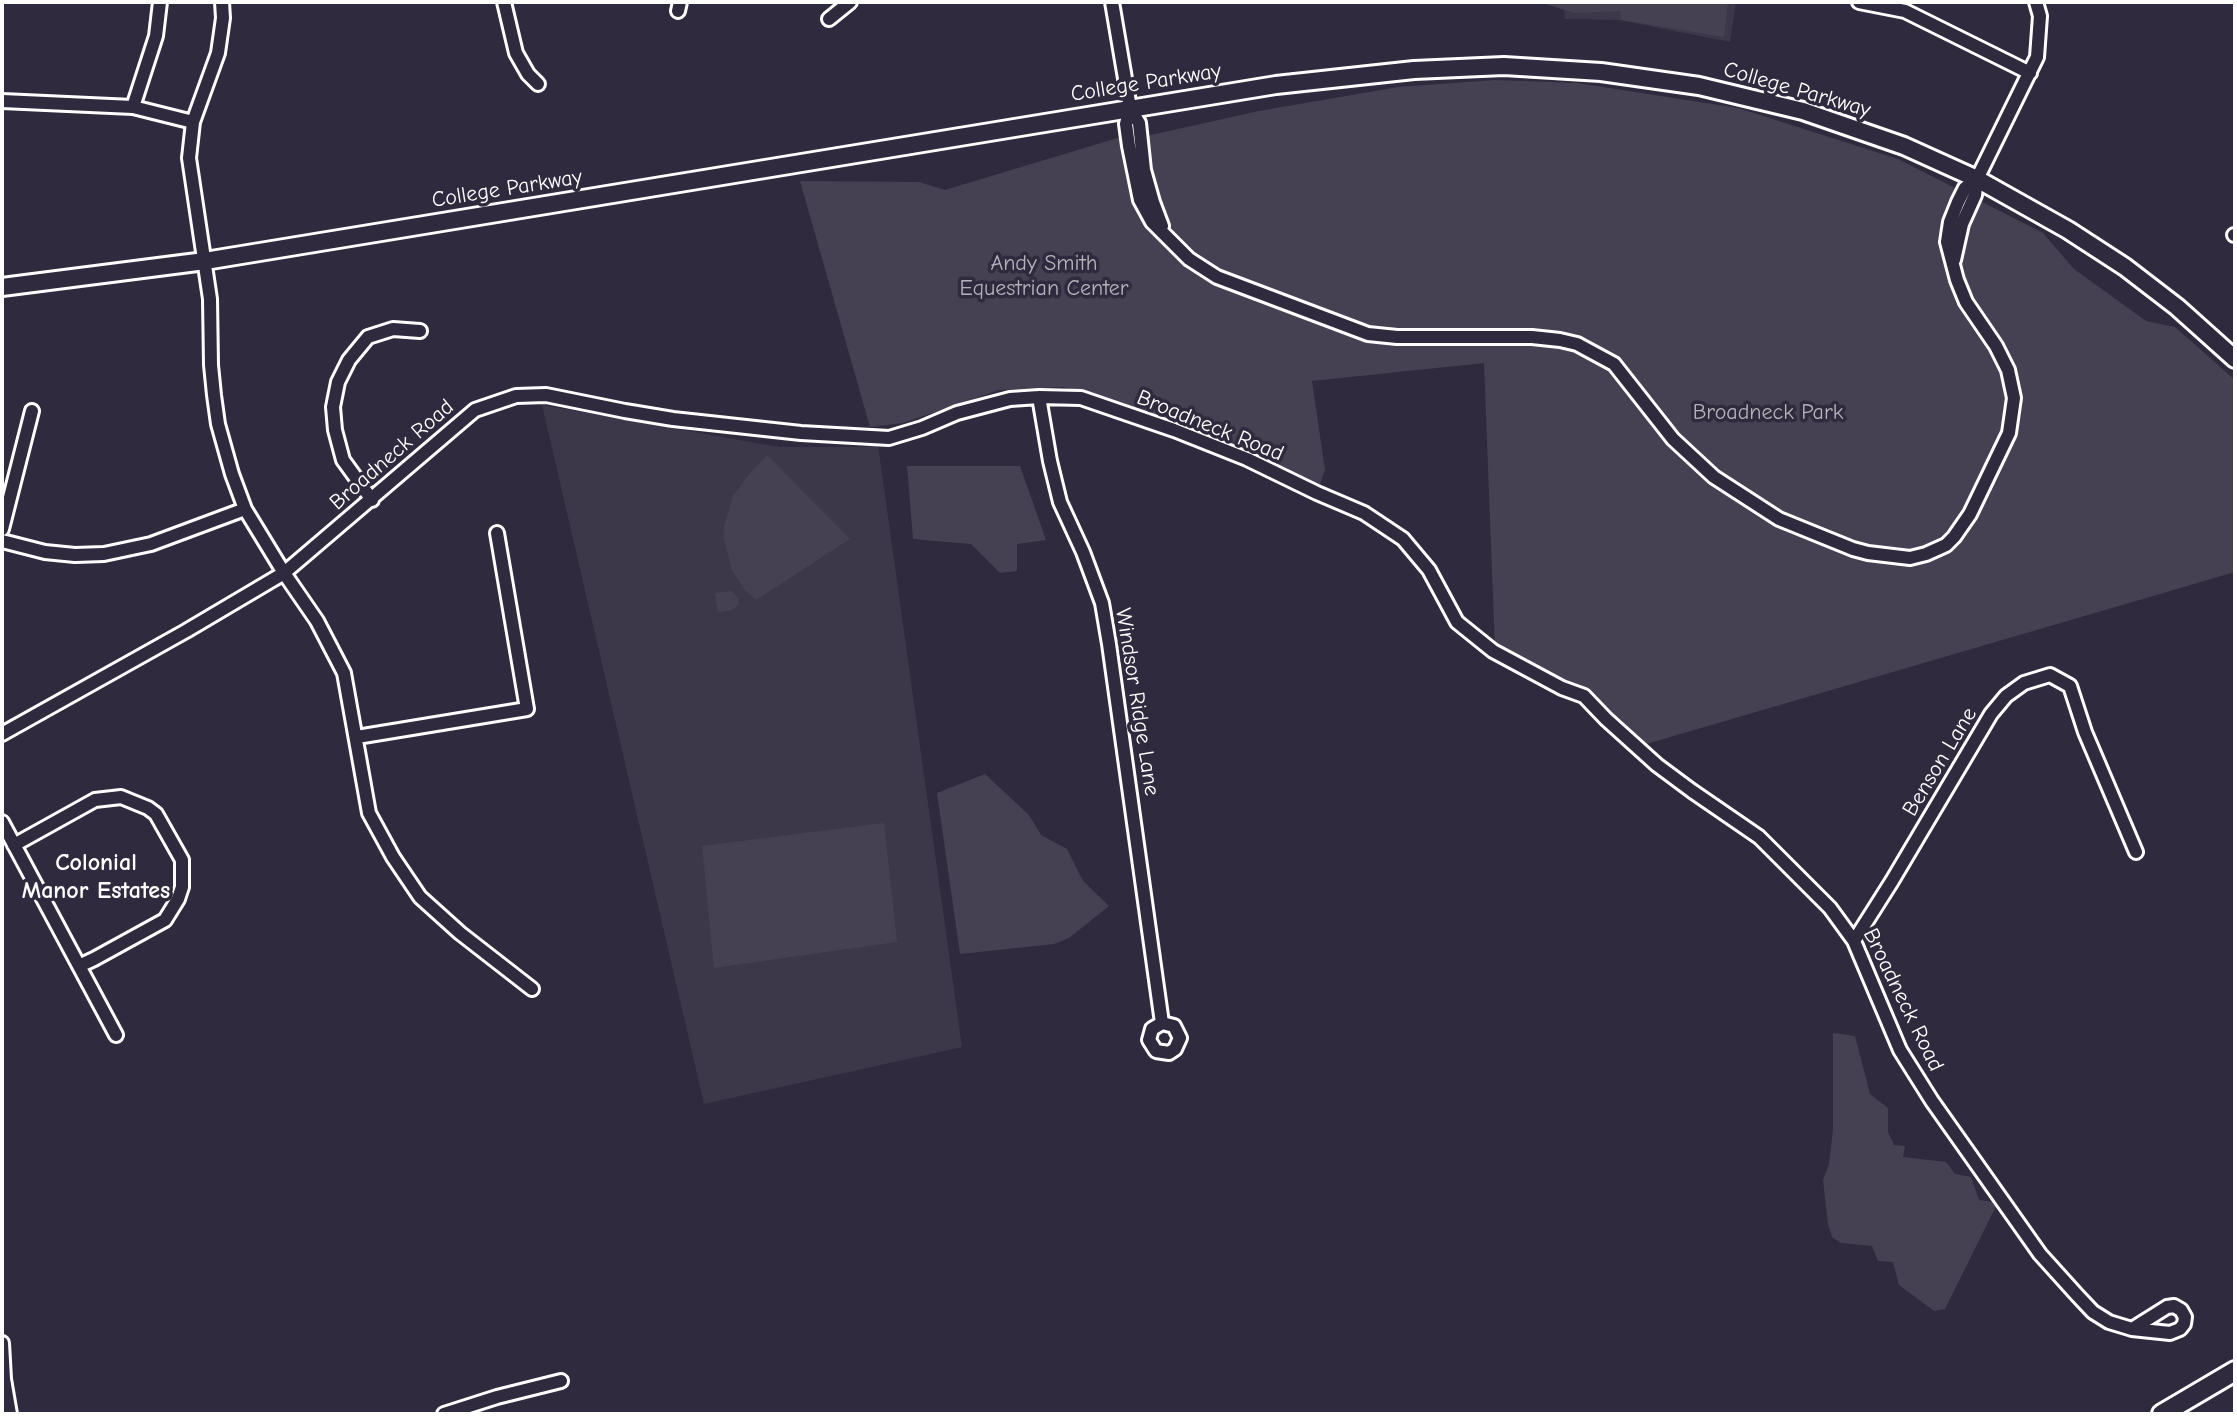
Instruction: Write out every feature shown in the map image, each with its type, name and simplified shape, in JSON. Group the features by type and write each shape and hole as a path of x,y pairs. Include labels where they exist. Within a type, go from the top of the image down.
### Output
{"highway":[{"path":"2162,1414 2235,1371"}],"main road":[{"name":"College Parkway","path":"2,287 205,261 1276,85 1457,67 1553,68 1663,80 1761,100 1904,146 1977,179 2055,222 2125,267 2177,307 2235,359"}],"street":[{"path":"133,107 156,36 160,2"},
{"path":"222,2 218,53 193,122 189,158 210,299 211,365 218,424 232,474 245,509 317,621 344,673 369,813 393,857 420,897 460,933 532,989"},
{"path":"504,2 516,53 538,84"},
{"path":"829,19 850,2"},
{"path":"1112,2 1130,108 1139,123 1144,170 1153,202 1165,232 1189,259 1217,277 1355,331 1397,337 1532,337 1577,344 1614,364 1673,439 1714,477 1743,497 1779,519 1853,549 1910,558 1938,549 1963,526 2009,433 2014,398 2008,370 1996,346 1966,302 1947,242 1950,222 1965,188 1977,179 2037,57 2040,16 2036,2"},
{"path":"1859,2 1905,11 2030,73"},
{"path":"2,101 133,107 193,122"},
{"path":"372,500 343,460 333,407 338,382 349,360 368,337 393,329 420,331"},
{"name":"Broadneck Road","path":"2,734 284,573 475,410 516,396 546,395 673,419 801,433 889,438 957,413 1010,399 1081,398 1247,459 1364,513 1403,539 1429,570 1457,622 1493,651 1562,688 1584,696 1657,765 1759,837 1830,908 1854,941 1900,1050 1932,1101 2040,1254 2093,1312 2109,1322 2132,1329"},
{"name":"Windsor Ridge Lane","path":"1039,397 1060,502 1102,603 1162,1023"},
{"path":"2,529 32,411"},
{"path":"2,541 45,552 104,554 151,544 245,509"},
{"path":"357,737 527,709 497,533"},
{"name":"Benson Lane","path":"1854,941 1991,714 2006,696 2024,683 2050,675 2070,686 2085,732 2136,852"},
{"path":"14,845 95,800 121,797 141,804 156,814 182,860 182,887 165,920 79,966"},
{"path":"2,822 116,1035"},
{"path":"2,1343 10,1414"},
{"path":"444,1414 561,1381"}],"shaded area":[{"path":"1563,2 1736,2 1730,42 1619,20 1565,19"},
{"path":"542,405 779,447 878,445 962,1047 704,1104"}],"green space":[{"path":"1539,2 1728,2 1724,37 1621,20 1620,11 1575,13"},
{"name":"Broadneck Park","path":"1495,80 1577,83 1738,108 1898,159 2043,233 2074,269 2146,321 2175,327 2235,380 2235,572 1643,745 1581,686 1495,649 1484,363 1312,381 1325,470 1319,487 1108,398 1063,387 999,390 903,423 870,427 800,181 919,182 945,190 1121,137 1151,135 1259,111 1398,87"},
{"path":"767,455 850,539 756,600 744,589 732,570 724,540 724,526 733,496"},
{"path":"907,466 1020,466 1046,540 1017,544 1017,571 1000,573 971,544 913,539"},
{"path":"732,591 739,604 732,610 718,612 715,593"},
{"path":"985,774 1029,815 1041,835 1067,849 1083,881 1109,906 1069,938 1054,944 960,954 937,793"},
{"path":"884,823 897,942 714,968 702,846"},
{"path":"1833,1033 1855,1036 1870,1094 1888,1108 1888,1132 1894,1145 1905,1146 1903,1157 1946,1162 1955,1174 1971,1177 1979,1200 1993,1202 2000,1198 1945,1309 1934,1311 1899,1285 1893,1262 1878,1261 1872,1246 1841,1243 1832,1237 1823,1180 1829,1164 1833,1130"}],"district":[{"name":"Colonial Manor Estates","path":"96,877"}],"park label":[{"name":"Andy Smith Equestrian Center","path":"1044,276"}]}
